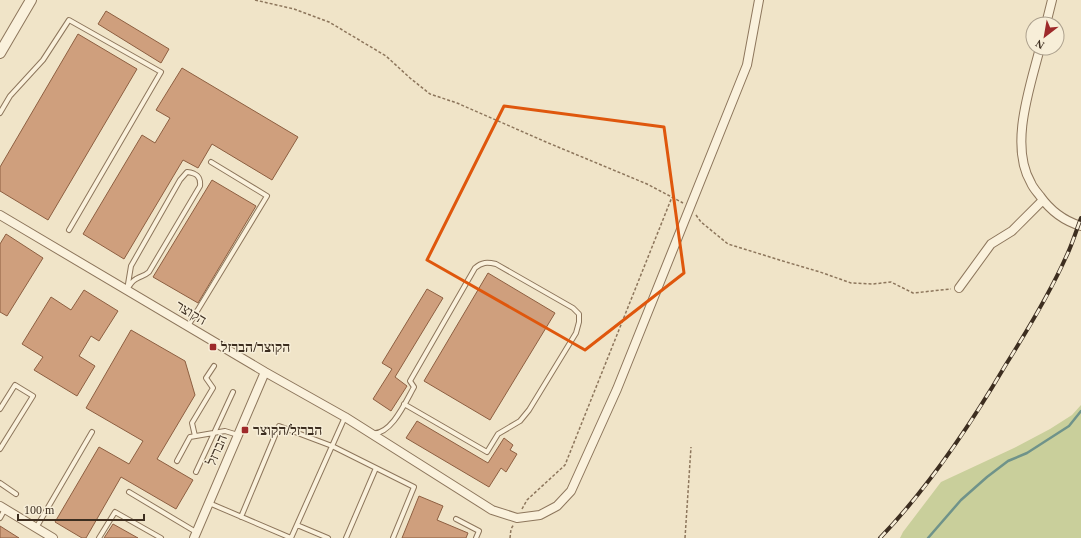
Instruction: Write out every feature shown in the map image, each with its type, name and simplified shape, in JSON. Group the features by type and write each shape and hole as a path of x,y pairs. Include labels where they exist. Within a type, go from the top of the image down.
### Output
{"street":[{"path":"0,53 31,0"},
{"path":"517,518 540,515 557,506 571,491 617,389 747,65 759,0"},
{"path":"1048,16 1052,0"},
{"path":"1038,56 1026,106 1020,140 1024,163 1030,183 1046,205 1062,218 1081,226"},
{"path":"959,288 991,244 1012,231 1043,200"},
{"name":"הקוצר","path":"0,215 188,327 346,418 492,510 517,518"},
{"name":"הברזל","path":"195,535 265,372"},
{"path":"3,508 53,538"}],"lane":[{"path":"0,113 10,96 44,60 68,20 161,72 70,230"},
{"path":"188,327 267,196 210,162"},
{"path":"187,172 192,172 198,176 200,186 149,272 144,277 132,281 127,290 131,266 180,180 187,172"},
{"path":"368,432 377,433 387,428 397,416 404,404 414,388 410,381 475,268 481,263 488,262 496,264 573,308 579,314 579,322 576,333 529,410 520,422 498,434 487,452 404,404"},
{"path":"195,436 192,423 213,388 206,378 214,366"},
{"path":"0,409 15,385 33,396 0,449"},
{"path":"196,472 233,392"},
{"path":"209,503 291,538 346,418"},
{"path":"241,516 279,426 332,446 414,487 393,538"},
{"path":"177,461 190,437 225,431 238,435"},
{"path":"36,528 92,432"},
{"path":"346,538 376,468"},
{"path":"0,483 16,494"},
{"path":"129,492 195,535"},
{"path":"0,518 3,508"},
{"path":"99,538 115,512 161,538"},
{"path":"456,519 479,531 476,538"},
{"path":"297,525 328,538"}],"path":[{"path":"255,0 294,9 329,22 386,56 430,94 457,103 647,184 690,208 701,222 728,244 851,283 873,284 891,282 912,293 959,288"},
{"path":"510,538 512,529 527,500 565,465 672,197"},
{"path":"686,538 686,513 691,446"}],"highlighted area":[{"path":"504,106 664,127 684,273 585,350 427,260"}],"green space":[{"path":"1081,405 1081,538 900,538 941,482 1014,448 1050,429 1072,415"}],"building":[{"path":"106,11 169,49 161,63 98,24"},
{"path":"78,34 137,69 48,220 0,191 0,167"},
{"path":"182,68 298,137 272,180 212,144 198,168 183,160 124,259 83,234 142,135 155,143 170,118 156,110"},
{"path":"212,180 256,206 198,303 153,277"},
{"path":"6,234 43,258 7,316 0,312 0,244"},
{"path":"488,273 555,313 490,420 424,381"},
{"path":"427,289 443,298 395,377 407,386 391,411 373,399 392,369 382,363"},
{"path":"84,290 118,311 99,341 91,336 79,356 95,366 77,396 34,370 43,357 22,344 51,297 71,310"},
{"path":"131,330 185,361 195,395 157,459 193,480 176,509 121,477 86,538 82,538 55,522 99,447 129,464 143,441 86,408"},
{"path":"417,421 488,463 504,438 513,445 510,450 517,454 506,472 501,468 489,487 406,438"},
{"path":"419,496 443,506 437,520 468,533 466,538 402,538"},
{"path":"113,524 138,538 104,538"},
{"path":"0,526 19,538 0,538"}],"waterway":[{"path":"928,538 961,500 987,477 1008,461 1027,453 1069,426 1081,411"}],"railway":[{"path":"880,538 932,477 963,434 1045,299 1068,252 1081,218"}],"place":[{"name":"הקוצר/הברזל","path":"213,347"},
{"name":"הברזל/הקוצר","path":"245,430"}]}
